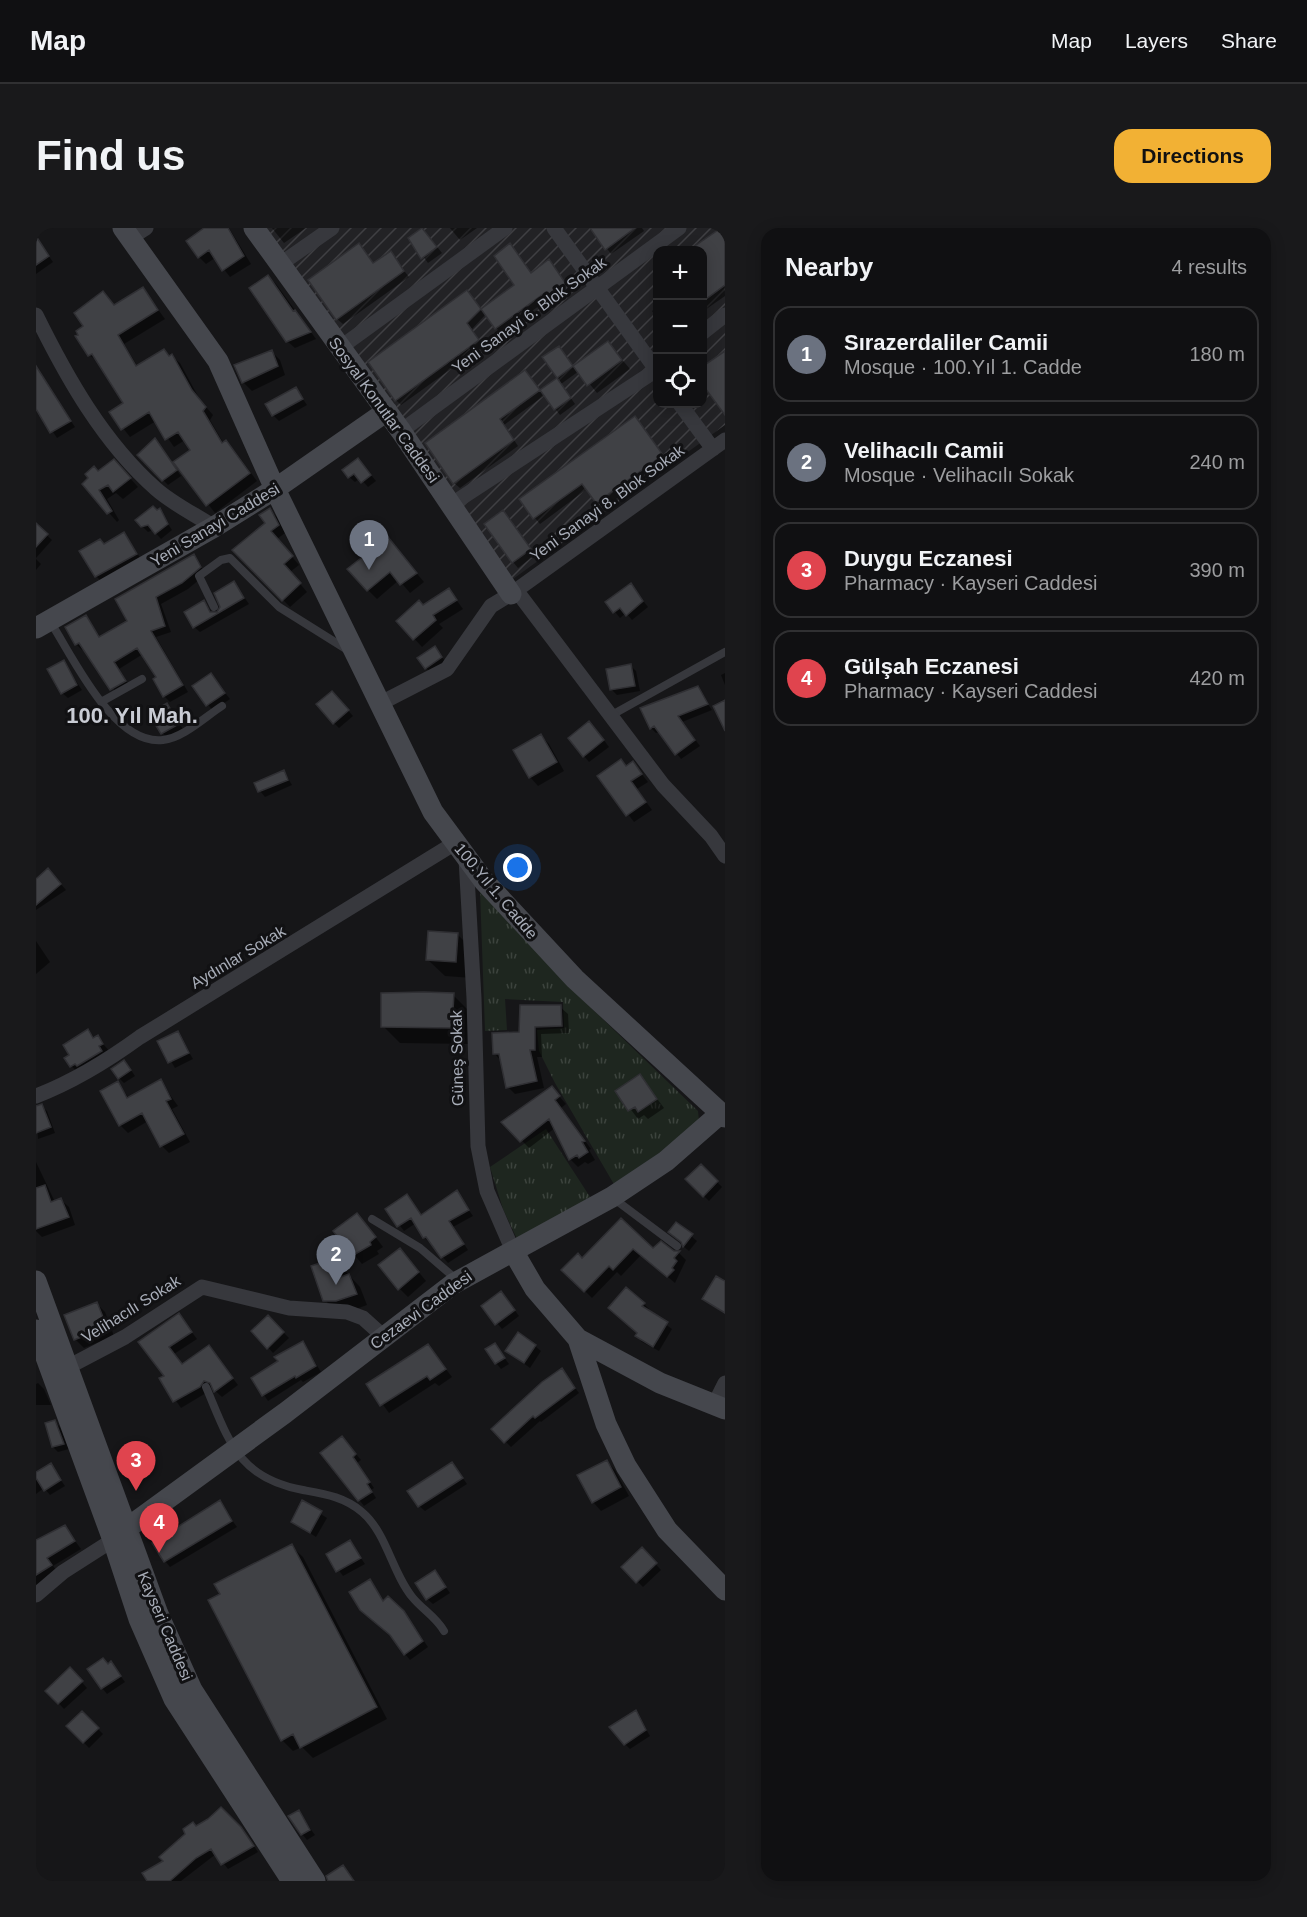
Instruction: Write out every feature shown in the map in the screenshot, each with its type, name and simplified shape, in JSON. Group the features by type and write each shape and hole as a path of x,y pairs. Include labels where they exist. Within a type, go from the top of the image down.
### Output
{"street":[{"name":"Sosyal Konutlar Caddesi","path":"254,228 387,411 514,592"},
{"path":"279,265 332,228"},
{"path":"341,347 505,228"},
{"path":"554,228 653,365"},
{"name":"Yeni Sanayi 6. Blok Sokak","path":"401,431 679,228"},
{"name":"100.Yıl 1. Cadde","path":"134,231 218,361 275,489 434,812 461,851 574,979 723,1113"},
{"path":"36,315 40,335 70,383 120,450 157,490 214,527"},
{"path":"707,329 725,315"},
{"path":"452,504 653,374"},
{"path":"684,408 719,445"},
{"name":"Yeni Sanayi Caddesi","path":"43,624 214,527 275,489 387,411"},
{"name":"Yeni Sanayi 8. Blok Sokak","path":"379,704 447,669 490,606 514,592 719,445"},
{"path":"514,592 663,785 704,829 725,856"},
{"name":"Aydınlar Sokak","path":"36,1096 72,1082 103,1064 141,1036 461,851"},
{"name":"Güneş Sokak","path":"461,851 474,998 478,1146 487,1191 513,1251"},
{"name":"Cezaevi Caddesi","path":"119,1534 285,1413 457,1281 612,1197 666,1161 723,1113"},
{"path":"513,1251 536,1289 578,1339 660,1383 719,1407 725,1383"},
{"name":"Kayseri Caddesi","path":"36,1281 68,1367 119,1534 139,1619 174,1699 292,1881"},
{"name":"Velihacılı Sokak","path":"68,1367 116,1342 202,1287 289,1308 347,1312 363,1318 383,1336"},
{"name":"Kayseri Caddesi","path":"36,1330 119,1534 192,1690 315,1881"},
{"path":"578,1339 606,1424 626,1466 667,1530 725,1590"},
{"path":"36,1595 63,1572 119,1534"}],"lane":[{"path":"214,607 199,576 221,560 230,558 279,607 356,656"},
{"path":"43,624 119,724 156,740 164,740 180,734 222,706"},
{"path":"610,716 725,652"},
{"path":"101,702 142,679"},
{"path":"612,1197 677,1246"},
{"path":"372,1219 420,1248 457,1281"},
{"path":"206,1387 233,1449 258,1475 269,1481 332,1495 363,1513 376,1529 411,1597 440,1623 444,1631"}],"shaded area":[{"path":"266,228 725,228 725,425 513,579"}],"green space":[{"path":"480,890 584,1001 698,1111 699,1121 695,1128 615,1186 539,1051 537,1030 564,1028 563,1002 505,999 507,1030 485,1031"},
{"path":"546,1129 592,1200 517,1239 503,1209 490,1167"}],"building":[{"path":"204,228 228,228 244,256 222,271 209,250 198,258 186,241"},
{"path":"422,228 437,247 421,259 408,238"},
{"path":"590,228 635,228 605,250"},
{"path":"721,228 725,228 725,285 707,298 707,246 695,246"},
{"path":"36,236 49,256 36,265"},
{"path":"359,243 373,263 391,251 404,271 336,320 308,280"},
{"path":"510,243 531,273 549,259 568,287 551,300 546,292 495,329 481,309 514,285 494,256"},
{"path":"268,275 311,332 286,342 249,288"},
{"path":"143,287 158,310 118,335 136,366 164,349 169,356 172,354 192,390 206,407 203,411 222,443 226,440 250,473 206,506 173,462 190,450 178,432 165,440 149,412 121,430 109,412 123,403 92,354 88,356 75,336 78,335 76,331 83,326 74,313 103,291 114,305"},
{"path":"467,290 481,309 467,323 479,340 395,401 368,362"},
{"path":"608,341 622,360 587,386 573,366"},
{"path":"559,346 573,366 557,378 542,357"},
{"path":"272,350 278,366 242,383 234,365"},
{"path":"725,351 725,415 707,391 707,364"},
{"path":"36,366 71,421 50,433 36,409"},
{"path":"525,370 540,390 500,419 514,440 453,484 425,443"},
{"path":"557,378 571,398 554,410 540,390"},
{"path":"296,387 303,399 272,416 265,404"},
{"path":"635,416 663,455 596,503 582,484 533,519 519,499"},
{"path":"155,438 177,470 162,481 137,455"},
{"path":"358,458 371,475 361,483 354,474 348,478 342,470"},
{"path":"114,459 131,478 113,492 108,485 99,490 112,511 107,514 82,484 88,478 85,474 94,466 98,471"},
{"path":"153,506 157,510 160,508 168,524 155,534 148,525 141,527 135,520"},
{"path":"270,508 279,525 271,531 293,556 284,564 301,583 282,601 232,550 265,523 259,515"},
{"path":"503,510 531,549 512,563 484,524"},
{"path":"36,523 48,534 36,547"},
{"path":"124,532 137,554 95,577 79,551 100,539 104,544"},
{"path":"388,537 417,573 400,585 390,572 367,591 347,569"},
{"path":"194,554 201,567 182,583 156,597 165,626 151,631 183,685 163,697 153,679 156,677 137,648 114,662 126,681 110,690 79,643 75,645 65,627 86,615 99,637 127,621 115,599"},
{"path":"234,581 244,598 193,628 184,612 204,600 210,612 217,612 220,607 214,593"},
{"path":"631,583 643,601 626,616 620,608 613,613 605,602"},
{"path":"449,588 457,600 433,615 436,620 413,640 396,621 419,600 423,605"},
{"path":"435,646 442,657 425,669 417,658"},
{"path":"64,660 77,685 61,694 47,669"},
{"path":"631,664 635,686 610,690 606,669"},
{"path":"211,673 225,693 206,706 192,686"},
{"path":"698,686 708,704 678,716 695,740 675,755 654,726 650,729 640,708"},
{"path":"332,691 349,710 333,724 316,704"},
{"path":"725,700 725,731 713,706"},
{"path":"167,703 179,724 161,734 149,714"},
{"path":"589,721 604,740 583,757 568,738"},
{"path":"541,734 557,762 529,778 513,750"},
{"path":"621,759 626,766 633,761 642,774 631,781 646,802 626,816 597,776"},
{"path":"284,770 288,780 258,792 254,783"},
{"path":"48,868 61,884 36,905 36,879"},
{"path":"428,931 458,933 456,962 426,960"},
{"path":"381,993 454,993 452,1028 381,1027"},
{"path":"520,1005 561,1005 562,1026 535,1027 535,1050 530,1050 537,1081 506,1088 499,1054 493,1054 492,1033 519,1032"},
{"path":"88,1029 93,1038 98,1035 103,1044 99,1046 102,1051 77,1066 75,1064 70,1067 64,1058 69,1055 63,1045"},
{"path":"178,1031 189,1053 168,1063 157,1041"},
{"path":"124,1060 131,1070 118,1079 111,1069"},
{"path":"640,1074 657,1099 638,1112 635,1107 628,1111 615,1091"},
{"path":"161,1079 171,1099 166,1101 184,1134 160,1147 142,1113 119,1126 100,1091 118,1081 127,1098"},
{"path":"552,1086 560,1096 555,1100 585,1141 582,1142 588,1152 579,1158 577,1155 569,1160 549,1119 520,1142 501,1122"},
{"path":"42,1104 51,1127 36,1133 36,1106"},
{"path":"701,1164 718,1181 703,1197 685,1179"},
{"path":"45,1185 51,1202 61,1198 69,1217 36,1229 36,1188"},
{"path":"457,1190 469,1210 449,1221 464,1244 441,1258 426,1237 423,1238 411,1218 397,1227 385,1209 407,1194 421,1215"},
{"path":"357,1213 376,1237 370,1242 371,1245 352,1256 333,1231"},
{"path":"621,1218 653,1248 661,1241 674,1251 680,1251 674,1258 677,1261 672,1268 674,1270 667,1277 633,1249 613,1270 609,1266 584,1292 561,1270 578,1253 582,1258"},
{"path":"676,1222 693,1234 683,1247 681,1242 668,1232"},
{"path":"400,1248 419,1272 398,1290 378,1265"},
{"path":"335,1258 341,1277 349,1274 357,1294 336,1301 323,1301 311,1266"},
{"path":"716,1276 725,1281 725,1313 702,1299"},
{"path":"626,1287 645,1303 642,1306 668,1322 653,1347 635,1336 637,1333 608,1308"},
{"path":"501,1291 515,1310 495,1325 481,1306"},
{"path":"97,1302 107,1327 74,1340 64,1315"},
{"path":"179,1313 192,1332 169,1347 182,1364 209,1345 233,1378 214,1392 210,1383 204,1381 200,1387 173,1402 159,1378 164,1376 138,1342"},
{"path":"268,1315 284,1332 267,1349 251,1331"},
{"path":"518,1332 536,1345 524,1363 505,1351"},
{"path":"303,1341 316,1366 262,1396 251,1378 278,1361 274,1357"},
{"path":"495,1343 505,1358 495,1364 485,1349"},
{"path":"428,1344 446,1369 430,1380 427,1376 380,1406 366,1384"},
{"path":"562,1368 575,1388 535,1418 533,1416 504,1443 491,1429 542,1382"},
{"path":"55,1420 64,1444 52,1447 45,1423"},
{"path":"342,1436 356,1454 353,1457 370,1482 367,1484 372,1492 358,1501 320,1453"},
{"path":"607,1460 621,1487 592,1503 577,1475"},
{"path":"452,1462 463,1478 418,1507 407,1491"},
{"path":"51,1463 61,1480 44,1491 36,1478 36,1472"},
{"path":"220,1500 232,1521 164,1562 152,1543"},
{"path":"302,1500 322,1511 310,1533 291,1522"},
{"path":"65,1525 75,1541 47,1558 52,1565 36,1575 36,1540"},
{"path":"350,1540 361,1558 336,1572 326,1554"},
{"path":"292,1544 377,1707 300,1748 293,1734 281,1741 208,1600 220,1594 214,1584"},
{"path":"642,1547 657,1563 636,1583 621,1567"},
{"path":"435,1570 446,1587 426,1600 415,1583"},
{"path":"370,1579 383,1601 388,1596 404,1611 423,1641 404,1655 390,1635 360,1610 349,1592"},
{"path":"103,1658 108,1664 111,1661 121,1676 101,1689 87,1669"},
{"path":"70,1667 83,1681 58,1704 45,1691"},
{"path":"636,1710 646,1730 624,1745 609,1727"},
{"path":"82,1711 99,1728 83,1743 66,1726"},
{"path":"221,1807 241,1827 254,1846 221,1865 211,1849 196,1858 170,1881 147,1881 142,1873 163,1861 159,1857 185,1834 183,1829 193,1822 196,1826"},
{"path":"299,1810 310,1830 301,1835 288,1816"},
{"path":"343,1865 354,1881 328,1881 326,1876"}],"place":[{"name":"Sırazerdaliler Camii","path":"369,570"},
{"name":"Velihacılı Camii","path":"336,1285"},
{"name":"Duygu Eczanesi","path":"136,1491"},
{"name":"Gülşah Eczanesi","path":"159,1553"}],"district":[{"name":"100. Yıl Mah.","path":"132,715"}]}
